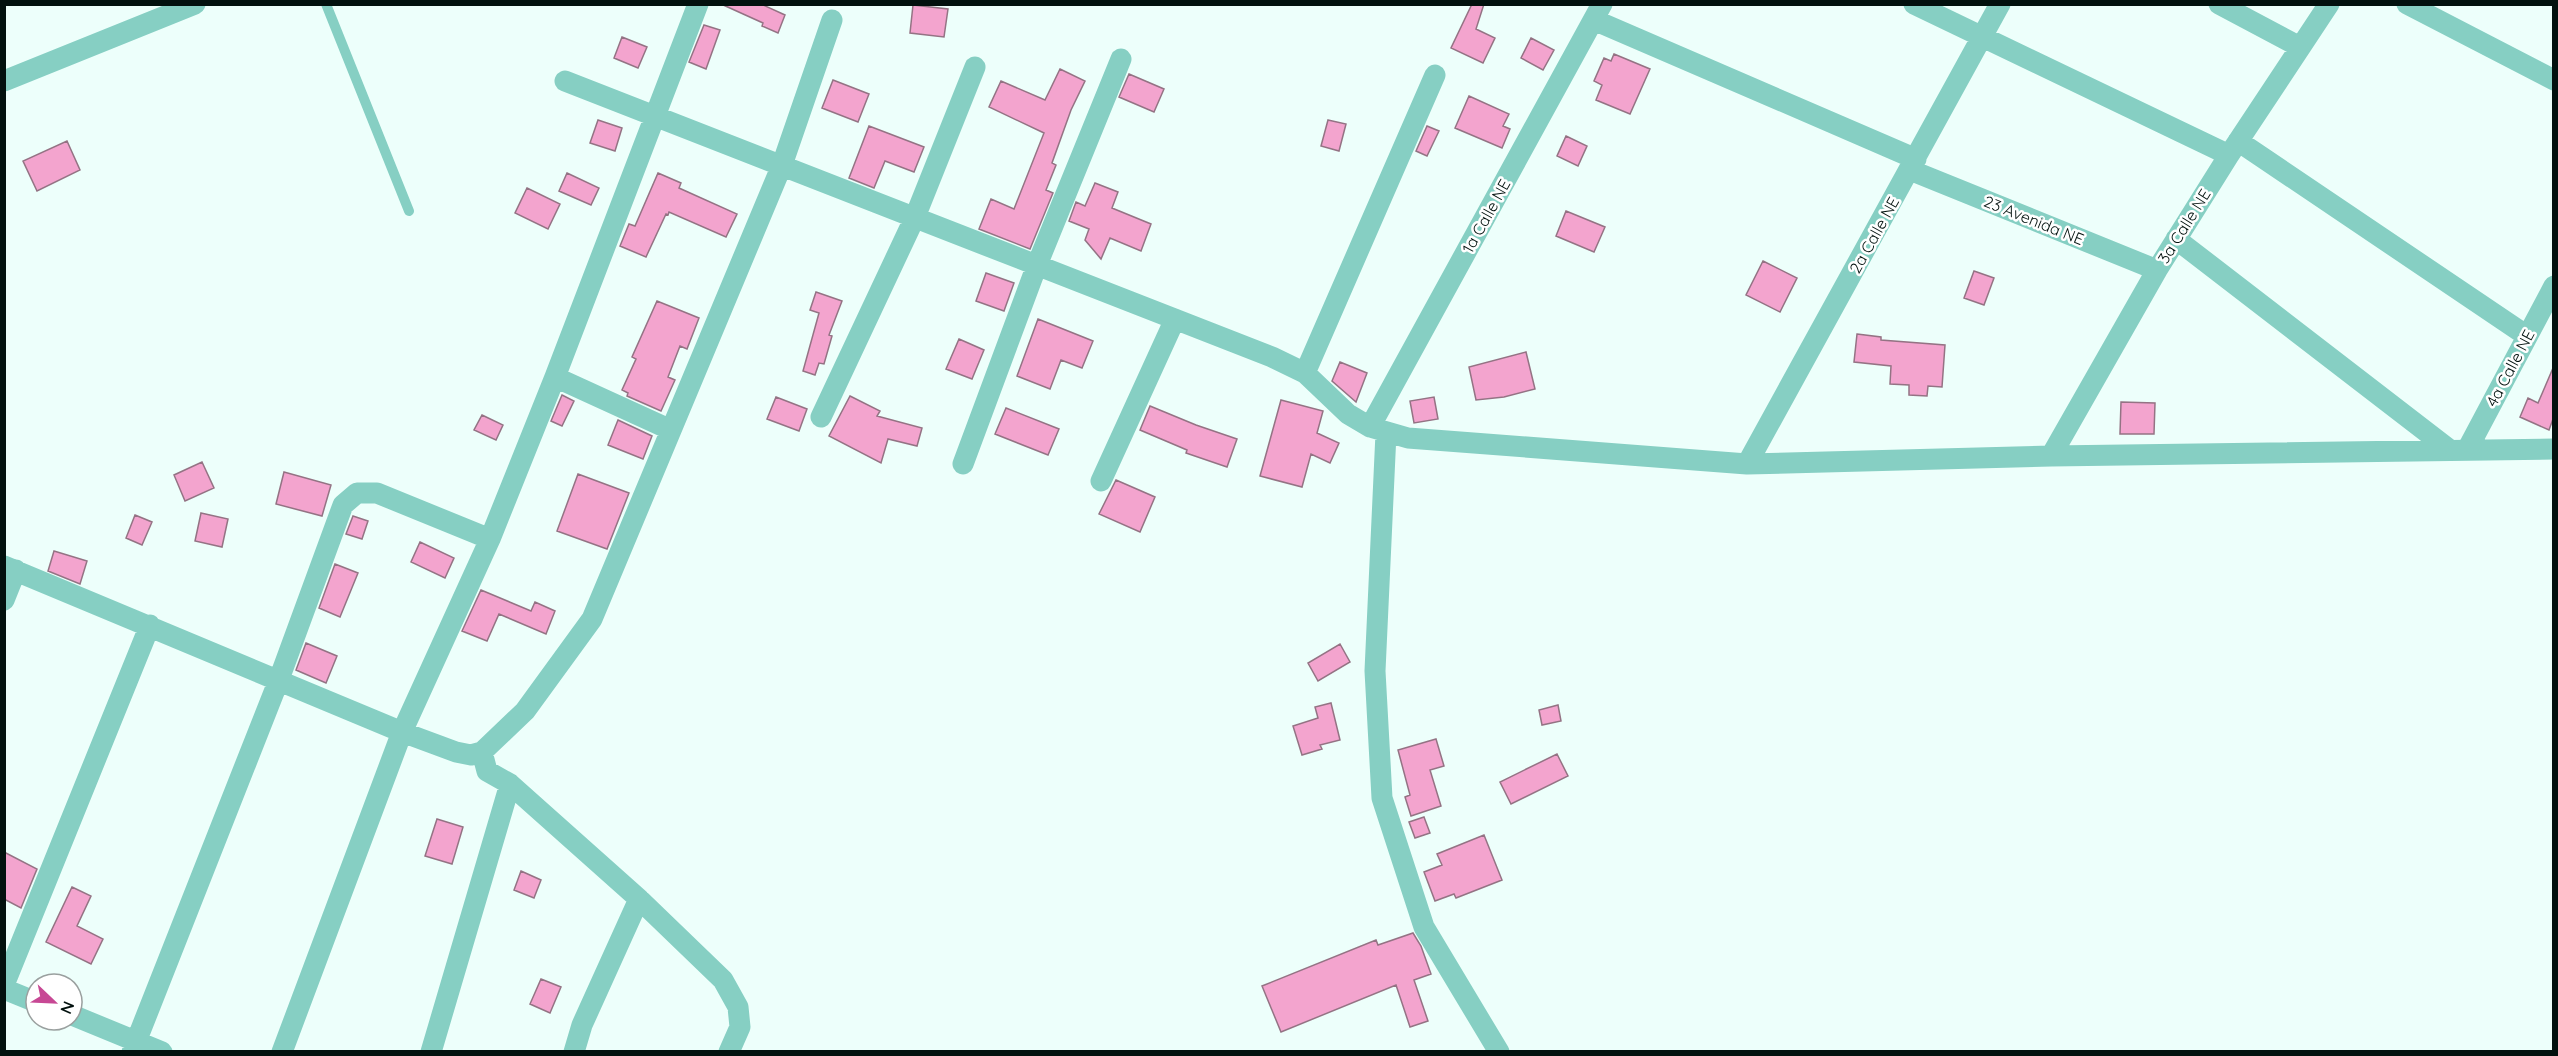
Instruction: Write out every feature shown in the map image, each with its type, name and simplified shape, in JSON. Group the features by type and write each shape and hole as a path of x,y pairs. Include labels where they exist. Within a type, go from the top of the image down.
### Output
{"street":[{"path":"4,81 195,4"},
{"path":"282,1052 402,732 490,539 555,377 698,4"},
{"path":"1914,4 2233,148 2527,336"},
{"name":"2a Calle NE","path":"1747,464 2000,4"},
{"path":"2220,4 2300,47"},
{"name":"3a Calle NE","path":"2051,456 2176,238 2329,4"},
{"path":"2407,4 2553,80"},
{"name":"23 Avenida NE","path":"1598,12 1913,164 2157,270"},
{"name":"1a Calle NE","path":"1378,430 1598,12"},
{"path":"4,600 10,568 402,732 456,752 471,755 482,752 525,711 592,619 782,165 832,20"},
{"path":"963,464 1037,265 1121,59"},
{"path":"821,417 915,218 975,67"},
{"path":"1305,373 1435,75"},
{"path":"565,81 1272,357 1305,373 1348,414 1378,430 1449,442 1747,464 2051,456 2553,449"},
{"path":"2176,238 2458,450"},
{"name":"4a Calle NE","path":"2458,450 2527,336 2553,286"},
{"path":"1101,481 1175,319"},
{"path":"555,377 671,430"},
{"path":"1378,430 1376,670 1382,798 1425,927 1499,1052"},
{"path":"135,1046 278,682 344,505 357,493 377,493 490,539"},
{"path":"24,996 4,987 150,625"},
{"path":"482,752 487,771 510,784 639,899 723,980 738,1007 740,1027 729,1052"},
{"path":"431,1052 510,784"},
{"path":"574,1052 582,1025 639,899"},
{"path":"84,1022 135,1046 162,1052"}],"lane":[{"path":"326,4 410,210"}],"building":[{"path":"721,4 761,4 785,15 778,33 762,26 763,23"},
{"path":"1472,4 1484,4 1476,29 1495,38 1483,63 1451,48"},
{"path":"913,5 948,9 944,37 910,33"},
{"path":"704,25 720,30 706,69 689,62"},
{"path":"622,37 647,47 638,68 614,58"},
{"path":"1531,38 1554,50 1543,70 1521,58"},
{"path":"1614,54 1650,69 1630,114 1596,100 1602,85 1594,81 1604,58 1611,61"},
{"path":"1060,69 1085,81 1071,110 1052,163 1056,165 1046,190 1053,193 1030,249 979,229 991,199 1014,209 1044,133 989,107 1001,81 1045,100"},
{"path":"1129,74 1164,89 1154,112 1119,97"},
{"path":"833,80 869,94 858,122 822,108"},
{"path":"1469,96 1509,114 1503,126 1510,129 1502,148 1455,128"},
{"path":"598,120 622,128 615,151 590,143"},
{"path":"1328,120 1346,124 1339,151 1321,146"},
{"path":"869,126 924,147 914,172 885,161 874,188 849,178"},
{"path":"1427,126 1439,131 1427,156 1416,151"},
{"path":"1566,136 1587,146 1578,166 1557,156"},
{"path":"67,141 80,170 37,191 23,161"},
{"path":"567,173 599,188 591,205 559,191"},
{"path":"658,173 681,183 679,188 737,214 726,237 669,212 646,257 620,246 629,224 635,226"},
{"path":"1095,183 1118,192 1112,208 1151,224 1141,251 1110,238 1101,259 1085,240 1089,229 1069,221 1076,202 1085,206"},
{"path":"527,188 560,204 548,229 515,213"},
{"path":"1566,211 1605,227 1594,252 1556,236"},
{"path":"1763,261 1797,278 1780,312 1746,295"},
{"path":"1974,271 1994,278 1984,305 1964,298"},
{"path":"986,273 1014,283 1004,311 976,301"},
{"path":"816,292 842,301 829,335 832,336 824,364 819,363 815,375 803,371 819,313 810,310"},
{"path":"657,301 699,318 687,349 680,346 668,377 675,380 661,411 627,396 628,393 622,390 636,359 632,357"},
{"path":"1038,319 1093,341 1082,368 1061,360 1050,389 1017,376"},
{"path":"1857,334 1881,337 1881,340 1945,345 1942,387 1928,386 1927,396 1909,395 1909,385 1890,384 1891,366 1854,362"},
{"path":"959,339 984,350 972,379 946,369"},
{"path":"1526,352 1535,389 1504,397 1476,400 1469,367"},
{"path":"1340,362 1367,373 1356,402 1332,381"},
{"path":"2553,368 2553,419 2549,430 2520,417 2528,398 2538,403"},
{"path":"562,395 574,401 562,426 551,421"},
{"path":"850,396 880,411 877,416 922,428 917,446 888,439 881,463 829,436"},
{"path":"776,397 807,409 799,431 767,419"},
{"path":"1434,397 1438,419 1414,423 1410,401"},
{"path":"1281,400 1323,411 1317,433 1339,443 1330,463 1311,454 1302,487 1260,476"},
{"path":"2121,402 2155,403 2154,434 2120,434"},
{"path":"1150,406 1237,439 1227,467 1186,453 1187,450 1140,430"},
{"path":"1006,408 1059,429 1048,455 995,434"},
{"path":"482,415 503,425 496,440 474,430"},
{"path":"618,420 652,436 643,459 608,445"},
{"path":"202,462 214,488 185,501 174,475"},
{"path":"284,472 331,485 322,516 276,504"},
{"path":"578,474 629,493 607,549 557,531"},
{"path":"1116,480 1155,497 1140,532 1099,514"},
{"path":"201,513 228,519 222,547 195,541"},
{"path":"135,515 152,522 142,545 126,538"},
{"path":"353,516 368,521 362,539 346,534"},
{"path":"420,542 454,558 445,578 411,562"},
{"path":"54,551 87,561 80,584 48,571"},
{"path":"335,564 358,573 340,617 319,608"},
{"path":"481,590 531,611 535,602 555,611 546,634 499,614 487,641 462,631"},
{"path":"306,643 337,656 326,683 296,670"},
{"path":"1340,644 1350,662 1318,681 1308,663"},
{"path":"1331,703 1340,740 1320,745 1322,749 1302,755 1293,726 1318,718 1315,707"},
{"path":"1558,705 1561,721 1542,725 1539,710"},
{"path":"1436,739 1444,766 1430,770 1441,806 1411,816 1405,797 1410,795 1398,750"},
{"path":"1557,754 1568,776 1511,804 1500,782"},
{"path":"1424,817 1430,833 1415,838 1409,822"},
{"path":"437,819 463,827 452,864 425,856"},
{"path":"1484,835 1502,880 1456,898 1454,894 1435,901 1424,872 1442,865 1437,854"},
{"path":"4,852 37,869 21,908 4,899"},
{"path":"521,871 541,880 534,898 514,890"},
{"path":"72,887 91,896 77,926 103,939 91,964 46,942"},
{"path":"1413,933 1421,946 1431,974 1414,980 1428,1021 1410,1027 1396,985 1281,1032 1262,986 1376,940 1378,945"},
{"path":"541,979 561,987 550,1013 530,1004"}]}
